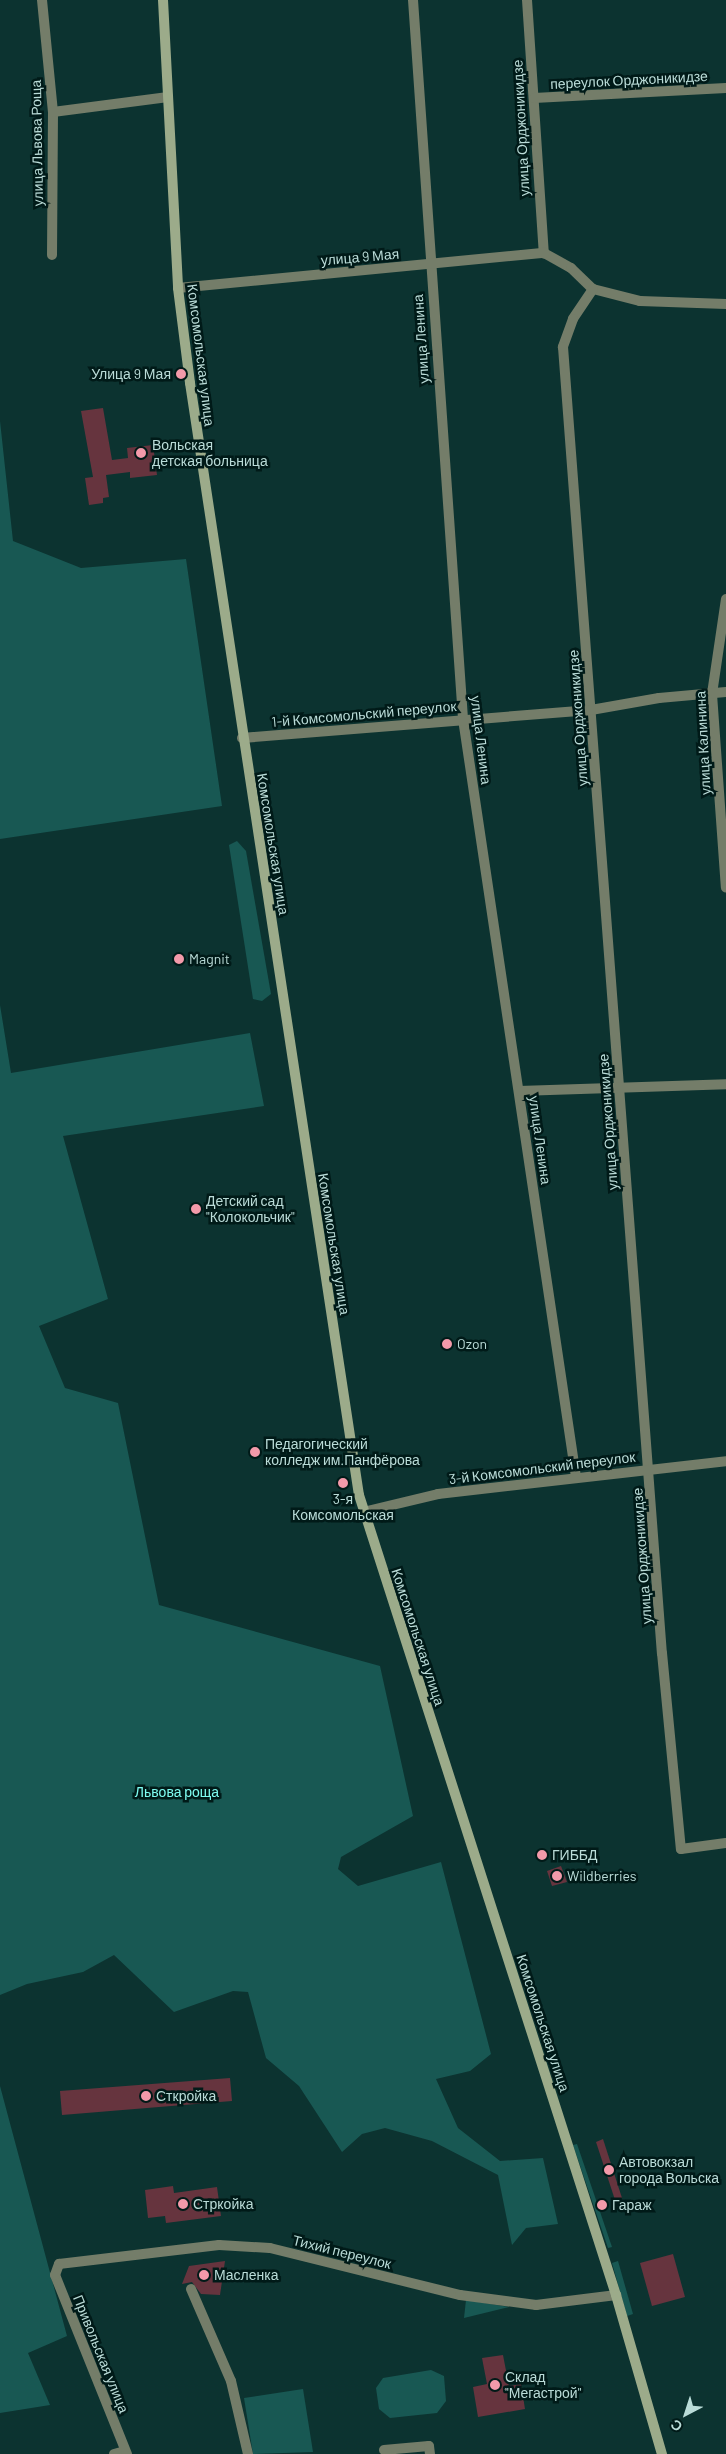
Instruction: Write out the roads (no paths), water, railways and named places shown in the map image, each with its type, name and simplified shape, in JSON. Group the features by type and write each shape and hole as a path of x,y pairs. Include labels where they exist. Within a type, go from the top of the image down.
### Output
{"main road":[{"name":"Комсомольская улица","path":"163,0 178,288 242,738 363,1512 616,2294 662,2454"}],"street":[{"name":"улица Львова Роща","path":"42,0 53,112 52,255"},
{"name":"улица Ленина","path":"413,0 462,719 576,1477"},
{"name":"улица Орджоникидзе","path":"527,0 544,254"},
{"name":"переулок Орджоникидзе","path":"534,98 726,88"},
{"path":"53,112 168,97"},
{"path":"544,254 571,268 593,289 640,301 726,304"},
{"name":"улица 9 Мая","path":"178,288 544,254"},
{"name":"улица Орджоникидзе","path":"593,289 573,319 563,348 620,1089 641,1407 649,1470 681,1849 726,1844"},
{"name":"улица Калинина","path":"726,600 712,694 726,887"},
{"name":"1-й Комсомольский переулок","path":"242,738 591,710 726,692"},
{"path":"519,1091 726,1084"},
{"name":"3-й Комсомольский переулок","path":"363,1512 438,1494 726,1461"},
{"name":"Тихий переулок","path":"59,2264 219,2245 270,2248 460,2295 536,2305 616,2294"},
{"name":"Привольская улица","path":"59,2264 55,2276 126,2452"},
{"path":"190,2289 231,2381 248,2454"},
{"path":"384,2450 429,2446 430,2454"},
{"path":"114,2454 126,2452"}],"place":[{"name":"Улица 9 Мая","path":"181,374"},
{"name":"Вольская детская больница","path":"141,453"},
{"name":"Magnit","path":"179,959"},
{"name":"Детский сад \"Колокольчик\"","path":"196,1209"},
{"name":"Ozon","path":"447,1344"},
{"name":"Педагогический колледж им.Панфёрова","path":"255,1452"},
{"name":"3-я Комсомольская","path":"343,1483"},
{"name":"ГИББД","path":"542,1855"},
{"name":"Wildberries","path":"557,1876"},
{"name":"Сткройка","path":"146,2096"},
{"name":"Автовокзал города Вольска","path":"609,2170"},
{"name":"Стркойка","path":"183,2204"},
{"name":"Гараж","path":"602,2205"},
{"name":"Масленка","path":"204,2275"},
{"name":"Склад \"Мегастрой\"","path":"495,2385"}],"park label":[{"name":"Львова роща","path":"177,1792"}]}
